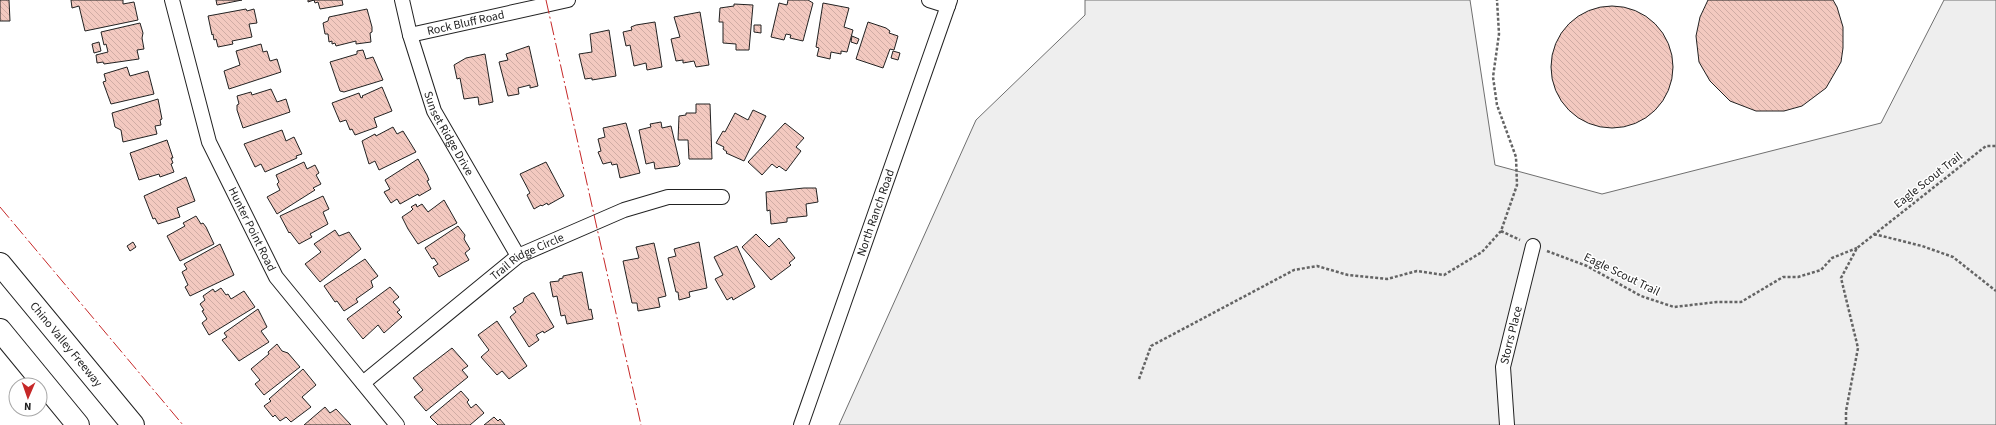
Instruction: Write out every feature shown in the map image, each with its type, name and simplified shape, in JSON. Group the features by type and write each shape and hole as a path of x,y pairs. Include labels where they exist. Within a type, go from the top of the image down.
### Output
{"highway":[{"name":"Chino Valley Freeway","path":"0,264 133,425"},
{"path":"0,330 78,425"}],"street":[{"name":"Hunter Point Road","path":"172,0 208,142 276,277 398,425"},
{"name":"Sunset Ridge Drive","path":"402,0 410,35 434,112 518,256"},
{"name":"Rock Bluff Road","path":"410,35 568,0"},
{"path":"929,0 949,3"},
{"name":"North Ranch Road","path":"801,425 949,3"},
{"name":"Trail Ridge Circle","path":"363,383 518,256 624,210 668,197 722,197"},
{"name":"Storrs Place","path":"1507,425 1503,367 1533,246"}],"path":[{"path":"1139,378 1151,346 1294,270 1317,266 1348,275 1387,279 1417,271 1444,275 1482,252 1501,231 1516,185 1516,157 1497,105 1493,77 1499,34 1497,0"},
{"name":"Eagle Scout Trail","path":"1501,231 1533,246 1587,266 1641,296 1674,307 1717,302 1741,302 1783,277 1798,277 1822,270 1832,258 1857,248 1986,146 1996,146"},
{"path":"1873,234 1922,246 1953,257 1996,291"},
{"name":"Eagle Scout Trail","path":"1846,425 1846,412 1858,348 1841,278 1857,248"}],"shaded area":[{"path":"1085,0 1470,0 1495,165 1602,194 1881,123 1944,0 1996,0 1996,425 839,425 976,120 1085,15"}],"building":[{"path":"0,0 9,0 10,21 0,21"},
{"path":"71,0 123,0 123,4 134,2 138,20 85,31 79,6 72,8"},
{"path":"216,0 242,0 217,5"},
{"path":"314,0 342,0 343,5 320,9 318,2 315,3"},
{"path":"788,0 808,0 813,3 803,41 790,38 791,35 786,34 784,40 771,37 779,3 787,5"},
{"path":"1708,0 1833,0 1837,7 1843,27 1843,48 1841,62 1826,88 1802,106 1784,111 1756,111 1730,101 1710,81 1699,62 1696,36 1700,17"},
{"path":"823,3 849,8 844,27 853,30 847,52 841,51 841,54 831,52 830,59 817,56 819,48 816,47"},
{"path":"734,4 753,5 749,50 736,50 736,44 723,43 723,22 719,22 720,8 734,6"},
{"path":"1612,6 1635,10 1646,16 1655,24 1663,33 1669,44 1673,67 1669,90 1663,101 1655,110 1646,118 1635,124 1612,128 1589,124 1578,118 1569,110 1561,101 1555,90 1551,67 1555,44 1561,33 1569,24 1578,16 1589,10"},
{"path":"246,9 247,11 254,9 257,23 249,24 252,37 232,41 233,44 218,47 216,39 214,40 213,34 212,35 208,16"},
{"path":"367,9 372,27 372,32 370,33 371,42 356,44 356,41 336,46 335,43 332,44 332,41 329,42 328,34 325,34 323,23 328,21 329,17"},
{"path":"700,12 709,65 696,67 694,61 683,63 683,60 676,61 671,39 680,37 674,17"},
{"path":"655,22 662,67 647,70 646,63 634,66 630,45 626,46 623,32 632,30 631,27 636,25"},
{"path":"868,22 886,28 890,31 889,33 898,36 894,50 890,49 883,68 856,59"},
{"path":"140,23 143,33 142,38 144,49 137,50 139,59 104,64 103,62 97,63 96,55 108,52 106,44 104,45 101,32"},
{"path":"754,25 761,25 761,33 754,32"},
{"path":"609,30 616,76 592,80 592,78 585,79 579,54 592,52 590,34"},
{"path":"852,36 859,39 857,44 851,42"},
{"path":"99,42 101,51 94,53 92,44"},
{"path":"261,44 263,52 267,51 270,61 277,59 281,72 229,89 224,71 240,65 236,51"},
{"path":"529,46 538,86 530,88 530,85 518,88 519,94 508,96 499,62 508,60 506,54"},
{"path":"363,50 366,59 373,57 383,80 344,92 340,91 330,62 357,54 357,51"},
{"path":"893,51 900,53 898,60 891,58"},
{"path":"485,54 493,102 479,105 478,97 464,99 460,78 457,79 454,65 466,58"},
{"path":"127,67 130,76 148,71 154,94 111,104 103,82 106,81 104,74"},
{"path":"382,87 392,111 374,118 377,127 355,135 352,129 350,130 346,120 340,122 332,103 359,93 361,98 363,97 362,96"},
{"path":"271,89 277,102 286,99 290,112 243,128 237,110 237,105 239,104 237,96 251,92 252,95"},
{"path":"158,99 162,119 160,120 161,125 155,126 157,134 123,142 121,130 115,127 112,113"},
{"path":"696,104 710,104 712,159 689,159 688,140 678,140 679,116 686,115 686,113 696,113"},
{"path":"753,110 766,116 744,161 726,153 727,152 723,149 724,147 716,143 723,131 725,132 735,113 748,120"},
{"path":"661,122 662,128 671,126 680,164 678,166 655,169 654,162 646,164 639,130 651,127 650,124"},
{"path":"626,123 640,173 620,178 617,164 612,165 611,162 603,164 598,152 601,151 598,139 605,137 603,128"},
{"path":"785,123 804,138 796,147 801,151 786,171 779,166 777,168 772,164 762,175 748,162"},
{"path":"393,127 397,134 403,131 416,152 379,170 375,161 369,164 362,141 375,134 376,136"},
{"path":"282,130 286,141 294,137 302,154 296,156 297,158 265,172 261,164 255,167 244,144"},
{"path":"167,140 173,158 171,158 173,163 171,164 174,172 160,177 159,174 139,180 130,153"},
{"path":"418,159 427,175 429,180 427,181 431,189 400,204 397,199 391,203 384,192 390,189 385,180"},
{"path":"304,162 307,169 315,165 319,173 316,175 321,184 313,188 315,190 277,214 267,197 280,190 277,184 279,182 276,175"},
{"path":"546,162 564,196 548,205 547,203 534,209 527,195 530,193 520,174"},
{"path":"186,177 195,201 177,208 180,217 158,224 155,218 153,219 144,196"},
{"path":"816,188 818,202 806,204 807,216 787,218 787,222 771,224 770,210 767,211 766,192"},
{"path":"323,196 329,209 323,212 328,224 310,234 312,237 299,244 290,232 289,233 280,216"},
{"path":"444,200 457,223 418,244 402,217 411,211 413,209 411,207 416,204 417,207 422,204 428,212"},
{"path":"196,216 201,224 203,223 206,227 214,244 180,261 167,236 185,226 183,223"},
{"path":"458,226 465,235 464,239 470,249 465,253 469,260 439,277 433,267 438,264 434,258 432,259 425,248"},
{"path":"335,230 339,236 349,232 361,249 320,282 305,264 321,252 314,244"},
{"path":"756,234 769,247 779,238 795,258 789,263 791,265 771,280 742,247"},
{"path":"133,242 136,247 130,251 127,246"},
{"path":"699,242 707,288 689,292 690,297 679,300 668,258 676,256 674,249"},
{"path":"654,243 666,296 658,298 660,307 638,311 637,303 632,303 623,261 639,258 636,247"},
{"path":"220,244 234,275 190,296 185,287 188,285 182,272 187,269 184,264"},
{"path":"737,246 755,287 733,300 732,297 727,300 715,279 723,275 714,257"},
{"path":"365,259 378,276 371,281 373,287 356,299 358,302 344,311 337,301 335,302 324,286"},
{"path":"582,272 589,310 591,309 593,319 567,324 565,315 561,316 557,296 553,297 550,282 559,281 559,279 563,278 563,276"},
{"path":"390,287 399,297 393,302 400,310 397,312 402,317 384,333 378,325 363,339 347,319"},
{"path":"221,288 231,299 244,291 255,307 209,335 202,323 207,319 200,304 205,300 203,296 213,289 215,292"},
{"path":"534,293 554,327 544,333 543,331 536,335 539,340 529,347 510,317 516,312 513,308 523,302 524,298"},
{"path":"258,309 267,327 261,331 269,342 239,361 222,340 227,337 224,333"},
{"path":"497,321 527,366 509,379 502,371 497,375 481,357 489,350 478,335"},
{"path":"277,344 282,351 288,353 300,367 264,395 255,384 260,380 251,369 269,354 268,352"},
{"path":"452,348 468,366 462,370 468,377 426,411 414,397 423,390 413,378"},
{"path":"303,369 316,385 302,397 311,407 291,422 286,417 280,421 275,415 273,417 264,406 271,401 269,399"},
{"path":"461,391 469,400 467,402 471,408 476,404 484,413 470,425 438,425 430,417"},
{"path":"325,407 330,413 336,409 351,425 304,425"},
{"path":"494,417 498,421 500,419 505,425 484,425"}],"power":[{"path":"546,0 641,425"},
{"path":"0,207 183,425"}]}
